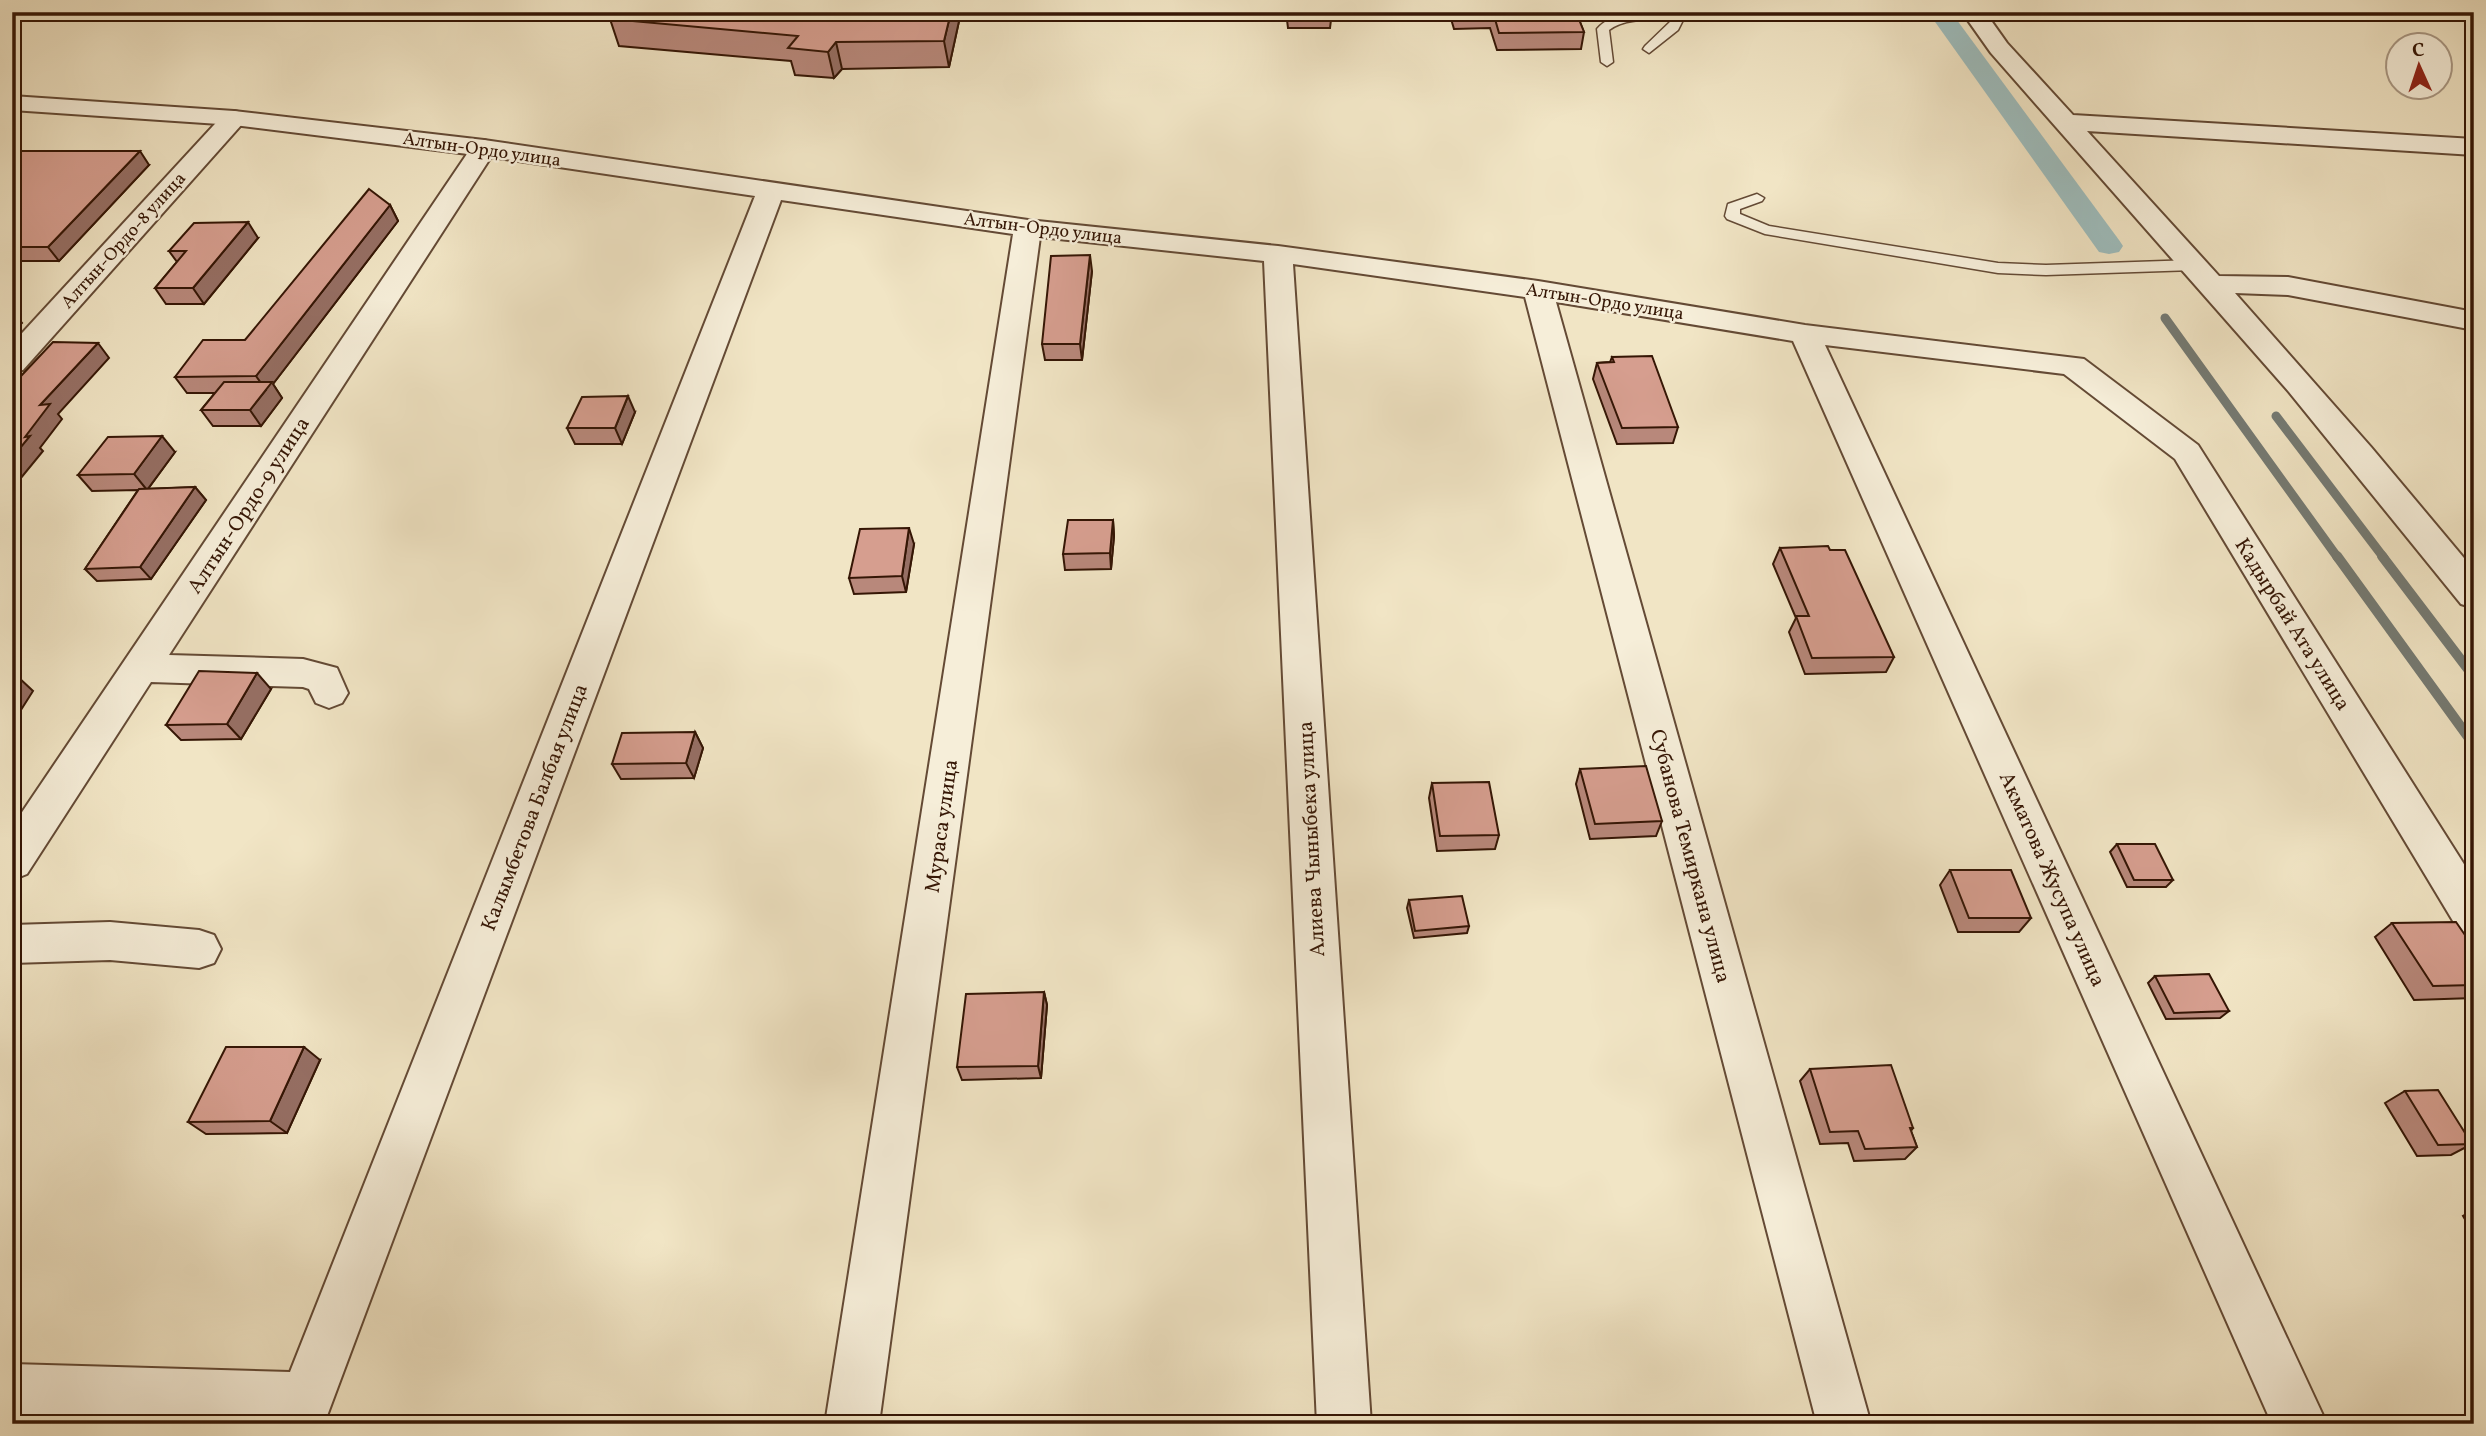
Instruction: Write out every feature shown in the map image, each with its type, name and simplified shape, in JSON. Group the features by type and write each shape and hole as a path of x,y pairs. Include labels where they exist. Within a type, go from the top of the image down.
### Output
{"street":[{"path":"1973,12 1998,48 2220,294 2428,537 2474,595"},
{"name":"Алтын-Ордо улица","path":"12,103 234,118 484,148 1028,228 1278,254 1538,289 1805,334 2073,366"},
{"name":"Алтын-Ордо-8 улица","path":"12,363 234,118"},
{"path":"2066,122 2474,147"},
{"name":"Алтын-Ордо-9 улица","path":"12,862 484,148"},
{"name":"Калымбетова Балбая улица","path":"302,1412 771,190"},
{"name":"Мураса улица","path":"852,1424 1028,228"},
{"name":"Алиева Чыныбека улица","path":"1278,254 1344,1424"},
{"path":"2220,294 2288,286 2474,321"},
{"name":"Субанова Темиркана улица","path":"1538,289 1844,1424"},
{"name":"Акматова Жусупа улица","path":"1805,334 2300,1424"},
{"name":"Кадырбай Ата улица","path":"2073,366 2188,452 2474,918"},
{"path":"140,668 303,673 324,678 329,693"},
{"path":"12,944 110,941 199,949"},
{"path":"12,1391 302,1412"}],"lane":[{"path":"1607,62 1603,29 1606,25 1634,14 1680,15 1675,27 1649,49"},
{"path":"1757,198 1733,207 1732,216 1765,230 1998,268 2046,270 2220,294"}],"building":[{"path":"617,12 951,12 944,41 836,42 828,52 788,48 798,36 610,19"},
{"path":"1493,12 1576,12 1584,32 1499,33"},
{"path":"12,151 140,151 48,247 12,247"},
{"path":"369,189 390,205 256,376 175,377 203,340 245,340"},
{"path":"248,222 193,288 155,288 186,251 169,251 194,223"},
{"path":"1090,255 1080,344 1042,344 1051,256"},
{"path":"53,342 98,343 40,405 50,404 12,458 12,386"},
{"path":"1652,356 1678,427 1622,428 1597,363 1614,362 1612,357"},
{"path":"224,382 272,382 250,410 201,410"},
{"path":"628,396 615,428 567,428 582,397"},
{"path":"162,436 134,474 78,475 108,437"},
{"path":"195,487 140,567 85,569 139,489"},
{"path":"1068,520 1113,520 1110,553 1063,554"},
{"path":"909,528 902,576 849,578 860,529"},
{"path":"1828,546 1830,550 1845,550 1894,657 1812,658 1796,616 1809,616 1780,548"},
{"path":"199,671 257,673 227,724 166,725"},
{"path":"695,732 686,763 612,764 622,733"},
{"path":"1646,766 1662,821 1595,824 1580,769"},
{"path":"1489,782 1499,835 1440,836 1432,783"},
{"path":"2117,844 2155,844 2173,880 2134,880"},
{"path":"1950,870 2011,870 2031,918 1969,918"},
{"path":"1462,896 1469,926 1415,931 1409,900"},
{"path":"2456,922 2474,948 2474,985 2433,986 2392,923"},
{"path":"2209,974 2229,1011 2174,1013 2155,976"},
{"path":"1044,992 1038,1066 957,1067 966,994"},
{"path":"226,1047 304,1047 270,1121 188,1122"},
{"path":"1891,1065 1917,1147 1865,1149 1858,1131 1830,1132 1810,1069"},
{"path":"2438,1090 2472,1144 2438,1145 2405,1091"}],"waterway":[{"path":"1939,12 2109,246"},
{"path":"2165,318 2338,558"},
{"path":"2276,416 2384,558"},
{"path":"2337,556 2474,745"},
{"path":"2382,556 2474,677"}]}
